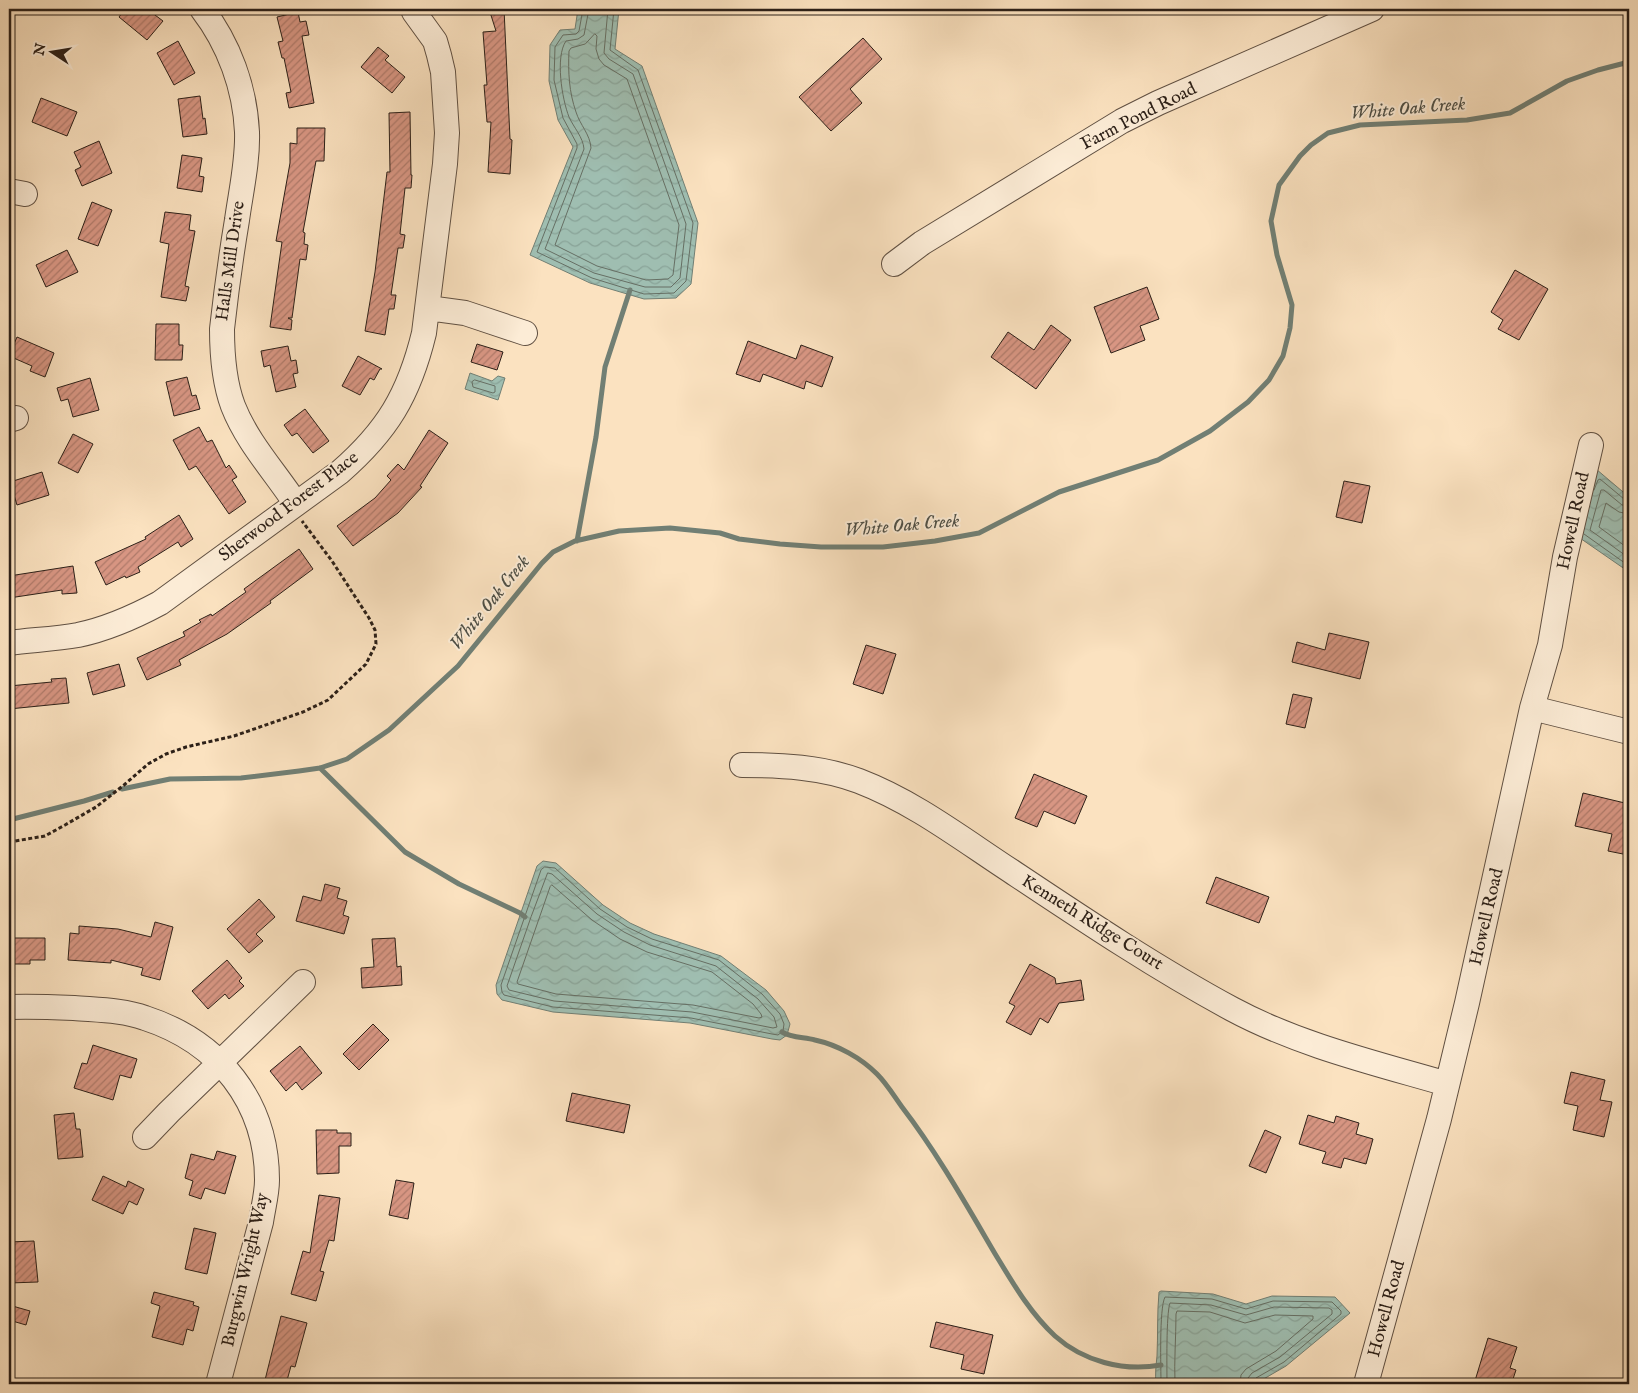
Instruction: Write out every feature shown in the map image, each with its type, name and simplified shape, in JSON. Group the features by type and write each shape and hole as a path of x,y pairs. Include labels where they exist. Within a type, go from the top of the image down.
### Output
{"street":[{"name":"Halls Mill Drive","path":"202,9 215,27 234,65 242,95 247,133 245,162 222,329 222,354 226,377 233,404 241,423 296,504"},
{"name":"Farm Pond Road","path":"894,264 922,244 1122,121 1158,103 1372,9"},
{"name":"Sherwood Forest Place","path":"9,643 78,635 101,629 160,604 340,472 363,452 380,433 407,388 418,358 428,308 445,164 447,124 440,56 435,41 414,12"},
{"path":"428,308 465,313 525,333"},
{"name":"Howell Road","path":"1366,1384 1439,1119 1486,922 1532,708 1550,645 1566,549 1591,445"},
{"path":"1532,708 1629,732"},
{"name":"Kenneth Ridge Court","path":"742,765 777,766 831,772 858,780 885,792 938,823 1073,912 1233,1009 1269,1027 1326,1048 1447,1084"},
{"path":"145,1137 303,982"},
{"name":"Burgwin Wright Way","path":"9,1007 99,1010 144,1017 182,1034 220,1063 240,1085 257,1121 262,1141 266,1180 261,1222 218,1384"}],"path":[{"path":"9,842 45,836 96,808 148,764 166,754 186,747 234,736 303,712 328,700 366,664 376,644 375,630 332,561 297,515 296,504"}],"water":[{"path":"578,9 619,9 615,49 642,66 698,223 691,284 676,298 644,299 590,283 530,255 573,147 558,120 549,81 550,45 560,30 575,29"},
{"path":"470,373 492,381 498,376 505,378 498,400 465,389"},
{"path":"1596,469 1629,497 1629,572 1577,536"},
{"path":"543,861 556,863 603,905 630,923 654,934 721,956 766,990 784,1011 790,1024 787,1035 780,1040 690,1023 553,1012 502,1000 497,994 496,985 537,866"},
{"path":"1159,1292 1213,1294 1246,1304 1272,1296 1335,1297 1350,1313 1286,1366 1255,1384 1156,1384 1158,1300"}],"building":[{"path":"125,9 147,9 163,21 147,40 119,17"},
{"path":"489,9 504,9 510,139 512,140 510,174 488,172 491,122 487,122 484,85 487,85 483,32 496,31"},
{"path":"298,12 300,22 306,21 309,35 302,36 314,103 289,108 286,93 291,92 284,58 282,58 278,42 283,41 277,17"},
{"path":"863,38 882,59 850,89 862,103 831,131 799,97"},
{"path":"178,41 195,73 174,85 157,53"},
{"path":"378,47 389,56 385,60 405,77 392,93 361,67"},
{"path":"200,96 207,134 183,137 178,99"},
{"path":"41,98 77,112 67,136 32,122"},
{"path":"410,112 411,188 405,188 400,234 405,235 403,248 398,248 391,295 396,295 394,309 389,309 385,335 365,331 375,272 387,172 390,172 389,113"},
{"path":"297,128 325,128 324,161 316,161 303,232 305,233 304,244 308,245 306,260 300,259 292,318 288,318 292,320 291,330 270,327 282,242 276,241 290,163 290,143 297,144"},
{"path":"99,141 112,173 82,186 75,170 81,167 74,152"},
{"path":"182,155 202,158 199,176 204,177 202,192 177,188"},
{"path":"92,202 112,210 98,246 78,239"},
{"path":"165,212 191,215 189,230 195,231 185,286 189,287 186,301 161,297 169,244 160,242"},
{"path":"67,250 78,272 46,287 36,265"},
{"path":"1515,270 1548,289 1519,340 1498,329 1503,320 1491,312"},
{"path":"1147,287 1159,319 1140,326 1145,340 1111,353 1094,307"},
{"path":"156,324 179,324 179,345 183,345 182,360 155,360"},
{"path":"1051,325 1071,340 1036,389 991,357 1008,332 1034,350"},
{"path":"17,337 54,353 45,377 30,371 32,366 9,356"},
{"path":"748,341 796,359 801,345 833,357 822,387 806,381 804,389 763,374 760,382 736,374"},
{"path":"477,344 503,352 497,370 471,362"},
{"path":"288,346 291,361 296,360 298,373 293,374 296,387 276,392 270,365 264,367 261,351"},
{"path":"358,356 382,369 380,369 374,380 370,378 360,395 342,386"},
{"path":"187,377 192,396 196,395 200,409 174,416 166,382"},
{"path":"90,378 99,410 73,417 68,399 61,401 57,388"},
{"path":"305,409 329,441 313,453 297,433 292,436 284,425"},
{"path":"199,427 207,442 212,440 226,468 229,465 237,477 232,480 246,502 229,514 196,466 189,470 173,440"},
{"path":"429,430 448,443 420,486 422,487 398,513 353,546 337,526 375,498 391,480 387,476 398,464 404,470"},
{"path":"73,434 93,444 78,473 58,463"},
{"path":"42,472 49,495 17,505 10,482"},
{"path":"1344,481 1370,486 1362,523 1336,517"},
{"path":"179,515 193,539 181,547 178,542 138,567 140,572 126,578 125,576 106,585 95,562 146,539 145,537"},
{"path":"299,549 313,569 270,601 271,603 227,634 179,660 181,665 147,680 137,658 185,636 183,632 201,622 199,620 211,614 212,616 246,592 244,589"},
{"path":"73,566 77,593 62,594 62,590 9,598 9,576"},
{"path":"1329,633 1369,642 1360,679 1292,662 1297,642 1325,650"},
{"path":"866,645 896,654 883,694 853,684"},
{"path":"119,664 125,686 93,695 87,673"},
{"path":"66,678 69,703 9,709 9,686 52,682 51,679"},
{"path":"1293,694 1312,698 1305,728 1286,724"},
{"path":"1034,774 1087,796 1075,824 1044,811 1037,827 1015,818"},
{"path":"1583,793 1629,804 1628,855 1608,851 1612,834 1575,826"},
{"path":"1216,877 1269,897 1259,923 1206,903"},
{"path":"325,884 340,888 337,898 347,901 343,915 349,917 344,934 296,921 303,896 321,901"},
{"path":"259,899 275,917 256,934 263,941 249,953 227,929"},
{"path":"155,922 173,927 160,980 141,975 143,968 111,960 111,963 68,960 70,933 79,934 79,926 118,929 151,937"},
{"path":"9,938 45,938 45,960 30,960 30,964 9,964"},
{"path":"395,938 397,967 401,966 402,985 362,988 361,968 374,967 372,939"},
{"path":"227,960 242,978 239,981 244,986 229,999 225,994 208,1009 192,991"},
{"path":"1030,964 1055,978 1056,984 1081,980 1084,1000 1059,1003 1048,1023 1040,1018 1031,1035 1006,1022 1015,1006 1009,1003"},
{"path":"373,1024 389,1040 359,1070 343,1054"},
{"path":"93,1045 137,1059 131,1078 120,1075 113,1100 74,1088 82,1063 87,1064"},
{"path":"300,1046 322,1073 302,1090 296,1082 286,1091 270,1071"},
{"path":"1571,1072 1605,1080 1600,1100 1612,1102 1604,1137 1573,1130 1578,1106 1564,1103"},
{"path":"572,1093 630,1105 624,1133 566,1121"},
{"path":"74,1113 76,1129 80,1129 83,1157 58,1159 54,1115"},
{"path":"1308,1115 1334,1123 1336,1116 1359,1123 1356,1134 1373,1139 1366,1164 1344,1158 1341,1168 1322,1163 1326,1152 1299,1144"},
{"path":"316,1130 337,1130 337,1133 351,1133 351,1146 339,1146 339,1173 317,1174"},
{"path":"1265,1130 1281,1137 1266,1173 1249,1166"},
{"path":"217,1151 236,1156 225,1194 205,1188 201,1199 189,1195 193,1181 185,1178 191,1154 214,1160"},
{"path":"103,1176 126,1187 128,1181 144,1189 137,1205 129,1201 123,1214 92,1200"},
{"path":"396,1180 414,1183 408,1219 389,1215"},
{"path":"319,1195 340,1198 334,1241 329,1240 320,1271 324,1272 316,1301 291,1294 303,1251 310,1253"},
{"path":"194,1228 216,1233 207,1274 185,1269"},
{"path":"34,1241 38,1282 9,1283 9,1242"},
{"path":"154,1292 194,1302 193,1305 199,1307 193,1331 187,1329 183,1345 152,1337 160,1306 151,1303"},
{"path":"9,1305 30,1311 26,1325 9,1320"},
{"path":"281,1316 307,1323 295,1367 291,1366 286,1384 264,1384"},
{"path":"936,1322 993,1335 984,1374 961,1369 964,1355 930,1347"},
{"path":"1488,1338 1517,1347 1510,1368 1516,1370 1512,1382 1505,1380 1503,1384 1474,1384"}],"waterway":[{"name":"White Oak Creek","path":"122,789 170,779 241,778 299,771 320,768 347,759 389,730 458,666 542,563 553,552 575,541 619,531 670,528 720,533 739,539 821,547 883,547 935,541 979,533 1059,492 1158,460 1210,431 1248,402 1269,380 1283,356 1290,328 1292,305 1277,255 1271,221 1279,185 1300,156 1311,145 1328,133 1360,125 1467,120 1510,113 1567,81 1629,62"},
{"path":"577,541 596,437 605,367 630,290"},
{"path":"320,768 405,852 459,884 525,917"},
{"name":"White Oak Creek","path":"9,820 113,792"},
{"path":"782,1032 824,1042 841,1049 871,1068 881,1078 940,1162 1023,1299 1055,1336 1078,1352 1104,1362 1132,1367 1161,1365"}]}
